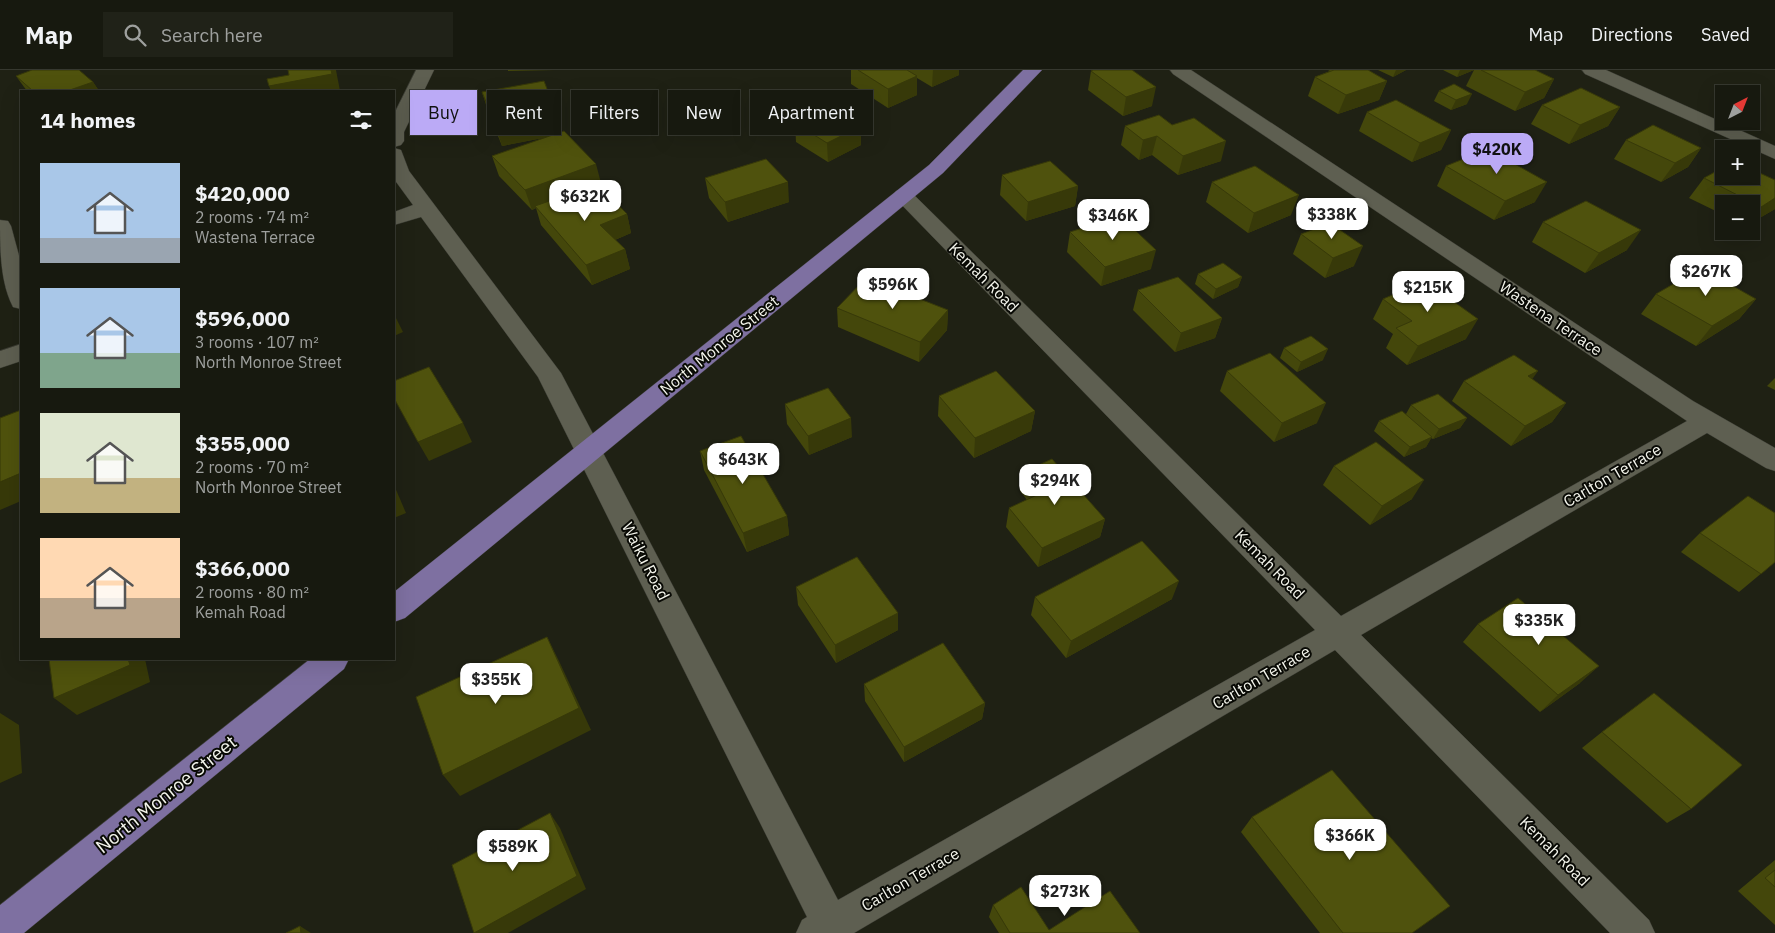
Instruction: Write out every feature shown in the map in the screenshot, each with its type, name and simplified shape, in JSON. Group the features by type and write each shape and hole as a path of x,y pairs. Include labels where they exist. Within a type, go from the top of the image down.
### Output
{"main road":[{"name":"North Monroe Street","path":"395,608 936,169 1033,70"},
{"name":"North Monroe Street","path":"0,929 332,660"}],"street":[{"path":"395,130 425,70"},
{"name":"Wastena Terrace","path":"1179,70 1707,421 1775,461"},
{"path":"1591,70 1775,153"},
{"name":"Waiku Road","path":"395,158 399,172 548,373 589,451 827,930"},
{"name":"Kemah Road","path":"904,195 1636,933"},
{"path":"395,220 426,208"},
{"path":"0,226 20,298"},
{"path":"0,360 20,352"},
{"name":"Carlton Terrace","path":"827,930 1707,421"}],"building":[{"path":"32,70 79,70 93,82 70,90 32,90 16,76"},
{"path":"288,70 331,70 332,74 269,86 267,79 289,75"},
{"path":"858,70 907,70 917,76 888,89"},
{"path":"1132,70 1156,87 1126,97 1091,71"},
{"path":"1334,70 1368,70 1387,81 1346,95 1315,77"},
{"path":"1481,70 1535,70 1554,79 1525,92"},
{"path":"544,81 547,90 493,90"},
{"path":"1454,84 1472,94 1456,100 1439,91"},
{"path":"1581,88 1620,107 1580,125 1542,105"},
{"path":"487,91 487,104 482,92"},
{"path":"1396,100 1451,130 1420,143 1367,112"},
{"path":"1159,115 1172,125 1194,118 1226,141 1183,156 1157,136 1143,140 1125,126"},
{"path":"1653,125 1701,148 1675,163 1626,140"},
{"path":"564,131 596,164 525,190 492,156 552,135 561,135 561,132"},
{"path":"814,135 843,135 827,143"},
{"path":"1488,149 1547,182 1505,201 1446,166"},
{"path":"766,159 788,182 725,202 705,178"},
{"path":"1050,161 1078,186 1028,202 1002,175"},
{"path":"1255,166 1299,195 1254,213 1212,182"},
{"path":"1715,172 1715,184 1704,178"},
{"path":"1760,173 1775,180 1775,198 1761,207 1760,195 1737,195 1718,185 1760,185"},
{"path":"598,184 627,214 600,225 625,249 586,265 535,206"},
{"path":"1586,201 1641,230 1599,253 1543,222"},
{"path":"1120,216 1156,250 1105,267 1070,232"},
{"path":"1330,223 1363,246 1333,258 1301,234"},
{"path":"1223,263 1242,277 1216,289 1198,274"},
{"path":"1701,268 1756,299 1712,326 1656,294"},
{"path":"1178,277 1222,318 1181,333 1138,290"},
{"path":"866,278 948,310 920,342 837,308"},
{"path":"1425,281 1478,319 1418,346 1396,328 1412,321 1383,299"},
{"path":"1311,336 1328,349 1301,362 1284,348"},
{"path":"1270,353 1326,403 1282,423 1227,371"},
{"path":"1514,355 1538,371 1528,376 1566,403 1525,426 1464,381"},
{"path":"429,367 463,423 418,442 395,400 395,381"},
{"path":"996,371 1035,411 975,438 939,396"},
{"path":"828,388 851,418 808,436 785,404"},
{"path":"1438,394 1467,418 1439,429 1411,405"},
{"path":"20,410 20,473 0,482 0,418"},
{"path":"1402,411 1432,437 1410,447 1379,421"},
{"path":"741,436 787,516 743,533 700,451"},
{"path":"1376,442 1424,480 1382,506 1334,466"},
{"path":"1052,459 1105,519 1042,548 1009,508 1041,493 1023,472"},
{"path":"1748,496 1775,513 1775,562 1761,574 1700,533"},
{"path":"1142,541 1179,581 1071,641 1035,597"},
{"path":"857,557 898,613 835,645 796,587"},
{"path":"1518,598 1599,666 1558,695 1478,624"},
{"path":"547,637 579,708 443,775 416,697"},
{"path":"943,643 985,703 904,747 864,684"},
{"path":"49,660 128,660 130,665 54,698"},
{"path":"1654,693 1742,765 1691,809 1602,732"},
{"path":"1332,770 1450,906 1412,933 1343,933 1252,817"},
{"path":"550,813 577,876 474,933 452,865"},
{"path":"1775,870 1775,887 1765,878"},
{"path":"1021,887 1049,930 1110,891 1140,933 1010,933 993,905"},
{"path":"300,926 301,933 286,933"}]}
